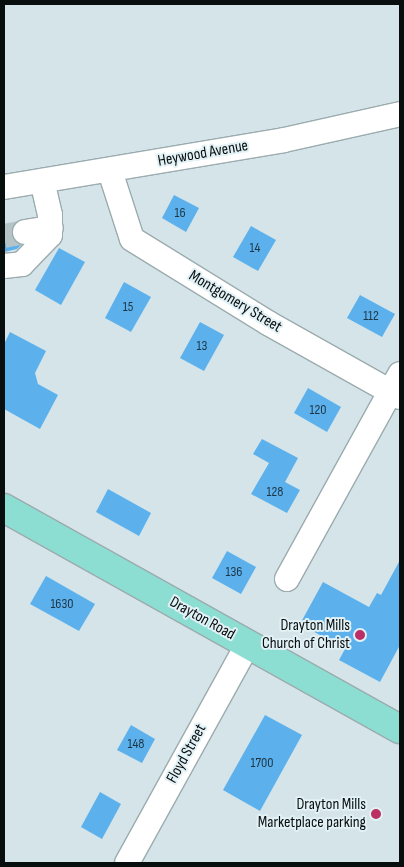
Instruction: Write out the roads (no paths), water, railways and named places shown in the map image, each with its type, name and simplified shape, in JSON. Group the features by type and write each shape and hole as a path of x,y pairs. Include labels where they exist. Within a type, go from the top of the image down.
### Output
{"main road":[{"name":"Drayton Road","path":"4,508 400,729"}],"street":[{"name":"Heywood Avenue","path":"4,187 110,171 284,140 400,114"},
{"name":"Montgomery Street","path":"110,171 132,239 268,323 397,387"},
{"path":"4,266 22,264 50,235 51,228 42,182"},
{"path":"25,232 51,228"},
{"path":"287,579 397,387"},
{"name":"Floyd Street","path":"127,863 248,644"}],"tunnel":[{"path":"4,236 25,232"}],"place":[{"name":"Drayton Mills Church of Christ","path":"360,635"},
{"name":"Drayton Mills Marketplace parking","path":"376,814"}]}
